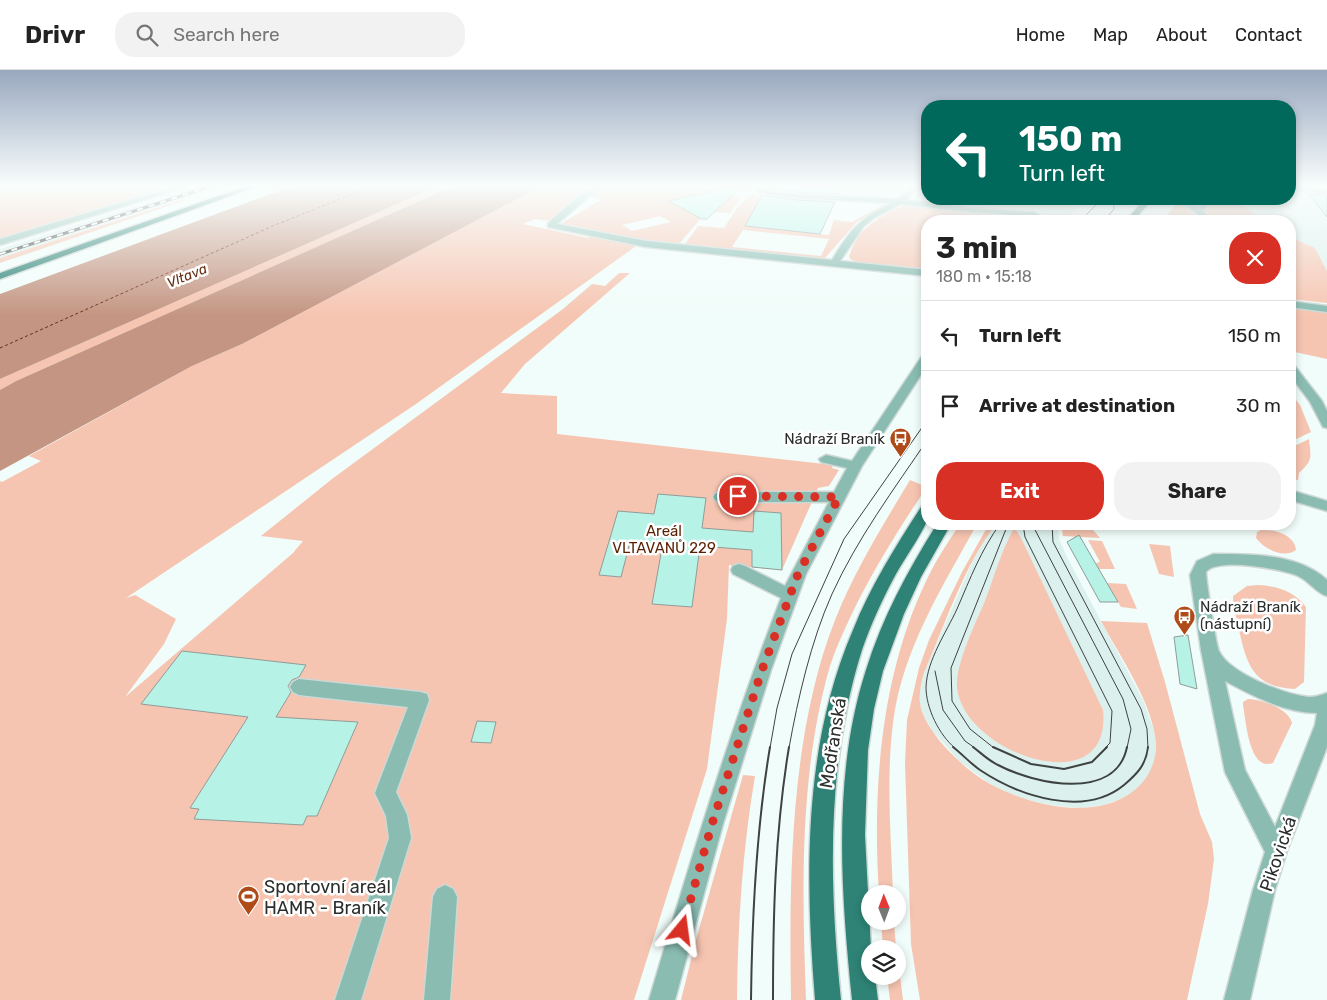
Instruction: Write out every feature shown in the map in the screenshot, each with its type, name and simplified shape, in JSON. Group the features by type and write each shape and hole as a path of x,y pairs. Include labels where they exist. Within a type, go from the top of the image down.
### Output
{"main road":[{"path":"0,267 110,229"},
{"path":"0,276 132,229"},
{"name":"Modřanská","path":"828,1000 822,911 821,860 825,787 833,723 846,670 863,624 882,585 921,519"},
{"name":"Modřanská","path":"865,1000 860,959 854,868 856,794 863,727 874,673 890,627 908,586 941,530"}],"street":[{"path":"0,242 42,229"},
{"path":"573,229 636,242 834,264 921,271"},
{"path":"834,264 856,229"},
{"path":"1296,305 1327,309"},
{"path":"662,1000 712,824 762,670 798,574 855,466 921,366"},
{"path":"1296,375 1316,401 1327,424"},
{"path":"826,459 855,466"},
{"path":"720,496 839,497"},
{"path":"1296,497 1327,506"},
{"path":"1276,851 1235,772 1210,650 1198,575 1199,568 1204,564 1223,560 1285,566 1307,573 1327,590"},
{"path":"739,570 790,596"},
{"path":"1210,650 1222,668 1238,679 1302,705 1319,705 1327,701"},
{"path":"298,686 420,700 385,793 396,815 400,838 348,1000"},
{"name":"Pikovická","path":"1237,1000 1264,890 1276,851 1303,786 1325,725 1327,712"},
{"path":"436,1000 445,897"}],"shaded area":[{"path":"62,229 88,229 0,258 0,249"},
{"path":"1296,229 1327,229 1327,271 1315,248 1296,240"},
{"path":"991,530 1058,530 1059,539 1067,557 1143,700 1154,730 1156,746 1154,764 1147,778 1137,789 1124,798 1104,805 1081,808 1035,802 1011,794 990,784 959,761 932,730 924,716 920,704 920,689 924,673 984,539"}],"green space":[{"path":"0,229 29,229 0,238"},
{"path":"89,229 99,229 0,263 0,258"},
{"path":"340,229 356,229 16,381 0,390 0,379"},
{"name":"Areál VLTAVANŮ 229","path":"460,229 548,229 588,238 594,233 582,229 629,229 632,231 691,229 678,245 643,241 416,404 126,598 135,595 176,619 164,644 125,697 293,553 303,541 261,536 332,479 563,309 592,284 605,286 619,273 630,273 525,364 501,393 557,396 557,434 833,465 832,468 839,470 829,486 818,488 782,570 729,565 727,619 707,769 634,1000 0,1000 0,481 2,482 41,461 29,456 192,366 242,344"},
{"path":"696,229 777,229 829,235 831,229 850,229 823,260 683,247","holes":["743,230 829,239 821,256 732,247"]},
{"path":"865,229 921,229 921,268 859,263 850,259 849,256 860,234"},
{"path":"1296,240 1315,248 1327,271 1327,303 1296,300"},
{"path":"1296,307 1327,311 1327,359 1296,352"},
{"path":"1296,400 1300,405 1311,432 1296,439"},
{"path":"1309,439 1309,462 1299,473 1298,480 1296,480 1296,445"},
{"path":"910,480 921,485 921,496 895,536 857,603 836,648 820,707 808,789 805,832 806,1000 791,1000 792,856 795,807 809,711 820,664 843,601 860,566"},
{"path":"956,530 974,530 926,619 905,670 898,696 893,723 890,765 893,885 879,885 877,811 879,769 884,728 901,646 915,607 932,569"},
{"path":"986,530 992,530 974,558 924,673 920,696 923,713 927,723 939,740 969,770 983,780 1007,792 1047,805 1068,808 1109,804 1127,796 1148,775 1155,755 1154,729 1143,697 1101,621 1147,623 1165,682 1200,814 1212,842 1214,859 1208,904 1187,1000 920,1000 911,944 905,763 907,720 919,668 929,640 962,572"},
{"path":"1013,530 1016,530 1021,538 1103,710 1100,739 1085,756 1063,762 1036,759 1008,749 984,732 965,711 957,687 959,667 967,644"},
{"path":"1062,530 1093,530 1100,538 1063,536"},
{"path":"1261,530 1283,534 1292,540 1296,550 1291,553 1280,553 1269,549 1256,538 1257,532"},
{"path":"1088,540 1102,541 1115,569 1099,569 1096,563 1100,562"},
{"path":"1149,544 1170,546 1174,577 1159,574"},
{"path":"1107,583 1126,584 1137,609 1121,607"},
{"path":"1258,585 1284,590 1296,597 1306,607 1304,682 1295,689 1270,684 1261,679 1254,672 1245,654 1233,596 1247,586"},
{"path":"1248,699 1267,703 1280,709 1286,713 1292,723 1273,763 1265,764 1259,760 1250,743 1243,705 1243,702"},
{"path":"743,775 755,776 742,888 738,943 737,1000 681,1000 696,940"},
{"path":"882,930 895,930 895,940 882,940"},
{"path":"888,985 901,985 903,1000 890,1000"}],"water":[{"name":"Vltava","path":"175,229 340,229 0,379 0,294"},
{"path":"356,229 460,229 242,344 192,366 0,471 0,390 16,381"}],"building":[{"path":"777,229 822,229 820,234"},
{"path":"658,494 706,498 702,528 753,532 754,511 781,513 782,570 752,567 752,550 700,546 692,607 652,604 662,548 629,546 621,577 599,575 618,511 654,514"},
{"path":"1079,535 1118,602 1100,602 1067,542"},
{"path":"1188,635 1197,689 1180,684 1174,637"},
{"path":"182,651 306,665 299,677 292,680 288,686 291,692 276,717 358,722 317,816 307,816 303,825 194,819 199,809 190,808 248,717 141,704"},
{"path":"477,721 496,722 491,743 471,742"}],"ferry route":[{"path":"0,348 265,229"}],"tram line":[{"path":"770,748 777,708 792,654 844,539 921,429"},
{"path":"789,748 806,670 824,612 864,534 921,449"},
{"path":"955,748 949,743 934,720 928,704 927,677 933,657 976,565 996,530"},
{"path":"994,748 970,729 952,701 951,668 1006,530"},
{"path":"1024,530 1025,537 1112,711 1110,743 1105,748"},
{"path":"1035,530 1123,699 1131,729 1127,748"},
{"path":"1052,530 1053,542 1141,709 1147,729 1148,747"},
{"path":"935,671 943,710 965,741 975,748"},
{"path":"751,1000 752,936 756,873 761,810 770,747"},
{"path":"773,1000 776,873 784,779 789,747"},
{"path":"953,747 980,770 1013,788 1052,800 1071,802 1090,800 1108,795 1124,785 1140,769 1148,747"},
{"path":"973,747 991,761 1013,772 1032,778 1072,784 1091,782 1107,776 1120,764 1127,747"},
{"path":"993,747 1031,764 1064,769 1092,762 1107,747"}],"railway":[{"path":"0,254 77,229"}],"place":[{"name":"Nádraží Braník","path":"901,458"},
{"name":"Nádraží Braník (nástupní)","path":"1184,635"},
{"name":"Sportovní areál HAMR - Braník","path":"248,916"}],"route":[{"path":"682,930 712,824 762,670 798,574 839,497 738,496"}]}
